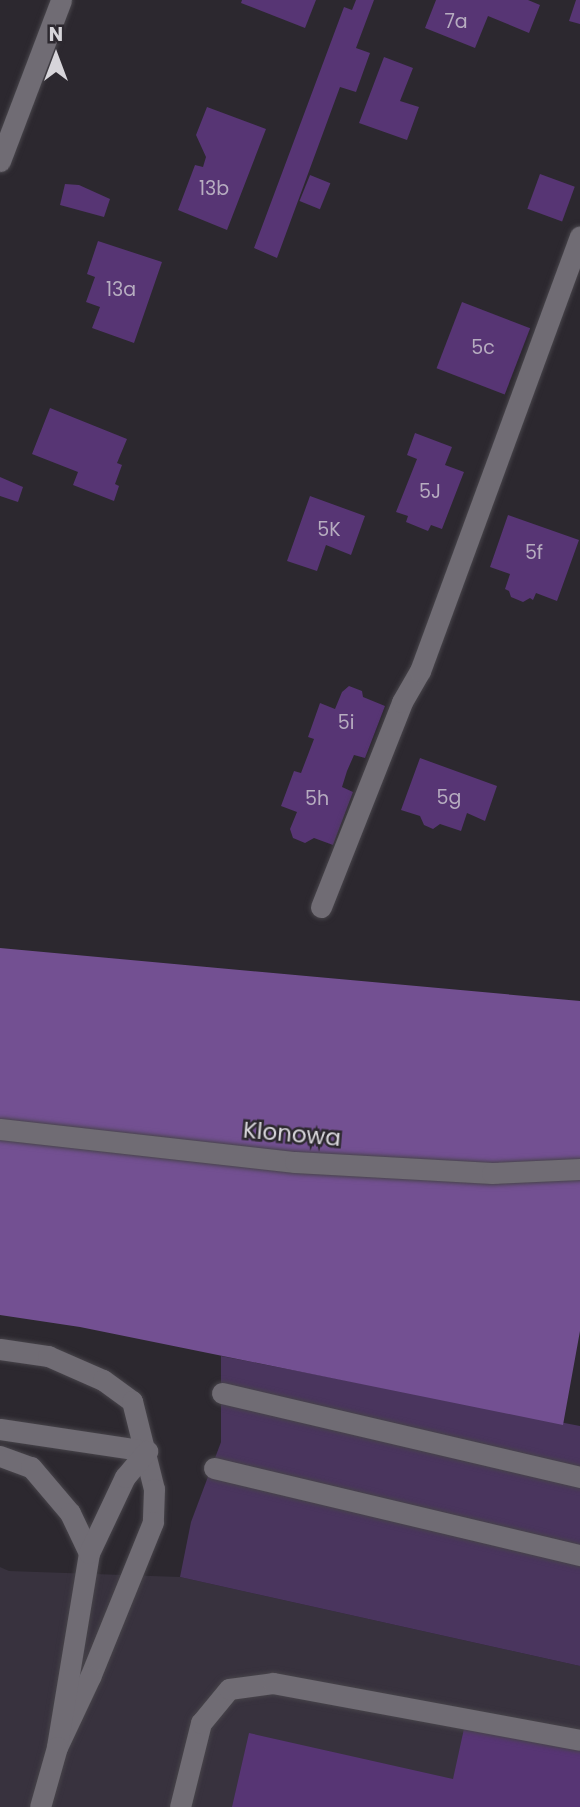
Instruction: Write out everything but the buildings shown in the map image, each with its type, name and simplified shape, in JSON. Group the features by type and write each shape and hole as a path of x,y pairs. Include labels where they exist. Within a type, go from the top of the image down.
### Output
{"street":[{"path":"0,160 61,0"},
{"path":"321,907 402,702 420,671 580,236"},
{"name":"Klonowa","path":"0,1129 295,1162 492,1174 580,1169"},
{"path":"0,1349 48,1356 103,1380 132,1401 147,1451 154,1489 153,1521 90,1677 57,1746"},
{"path":"222,1393 580,1477"},
{"path":"0,1429 147,1451"},
{"path":"40,1807 57,1746 89,1553 125,1477 147,1451"},
{"path":"0,1456 31,1467 70,1513 89,1553"},
{"path":"214,1468 580,1555"},
{"path":"180,1807 201,1723 229,1689 273,1683 580,1740"}],"shaded area":[{"path":"0,948 580,1001 580,1331 563,1425 80,1327 0,1315"},
{"path":"221,1356 580,1426 580,1666 180,1577 191,1522 221,1442"},
{"path":"0,1567 9,1571 180,1577 580,1666 580,1807 0,1807"}]}
